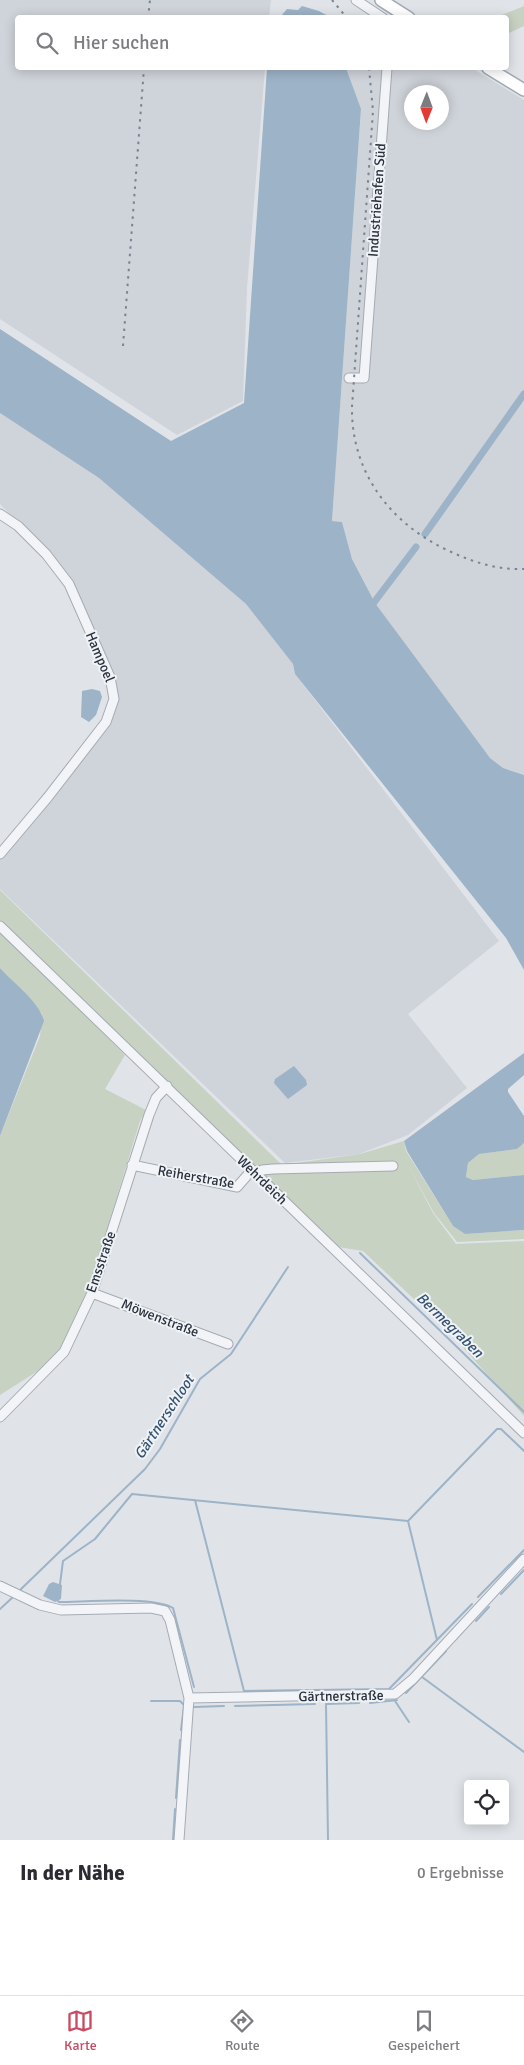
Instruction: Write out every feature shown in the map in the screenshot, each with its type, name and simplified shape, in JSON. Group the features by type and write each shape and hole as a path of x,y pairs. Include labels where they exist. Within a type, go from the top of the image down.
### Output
{"main road":[{"path":"381,0 404,15"},
{"path":"491,70 524,90"}],"street":[{"path":"356,0 378,15"},
{"name":"Industriehafen Süd","path":"349,378 364,378 386,70"},
{"name":"Hampoel","path":"0,514 18,526 60,570 75,597 110,677 114,699 112,710 100,731 0,854"},
{"name":"Wehrdeich","path":"0,926 524,1433"},
{"name":"Emsstraße","path":"0,1417 64,1352 92,1293 132,1165 156,1098 167,1086"},
{"name":"Reiherstraße","path":"132,1165 237,1187 255,1173"},
{"path":"255,1173 273,1168 393,1166"},
{"name":"Möwenstraße","path":"92,1293 228,1344"},
{"name":"Gärtnerstraße","path":"189,1698 394,1694 413,1679 524,1559"},
{"path":"0,1586 40,1605 61,1610 151,1608 164,1611 170,1620 189,1698 179,1840"}],"shaded area":[{"path":"0,0 271,0 269,15 15,15 15,70 265,70 247,288 243,401 177,435 0,319"},
{"path":"347,70 475,70 524,100 524,775 503,768 490,758 470,734 375,603 352,559 342,522 332,521 361,110"},
{"path":"0,413 99,478 246,604 293,664 295,674 499,941 408,1014 467,1088 408,1135 359,1154 285,1163 0,889 0,848 105,716 111,698 97,639 69,577 0,504"}],"green space":[{"path":"524,6 524,26 509,33 509,15 502,15"},
{"path":"0,890 282,1165 360,1154 404,1141 406,1151 453,1226 465,1234 524,1230 524,1239 457,1242 434,1213 407,1163 433,1213 456,1244 524,1241 524,1416 451,1334 363,1251 338,1247 0,921"},
{"path":"0,930 125,1055 105,1089 146,1110 140,1121 88,1291 62,1351 41,1369 0,1395 0,1136 40,1036 42,1014 0,968"},
{"path":"524,1143 524,1175 473,1180 466,1177 468,1163 479,1154 517,1149"}],"water":[{"path":"302,6 326,15 282,15 287,9 298,10"},
{"path":"267,70 347,70 361,109 332,521 342,522 352,559 375,603 490,758 503,768 524,775 524,970 506,938 295,674 293,664 246,604 99,478 0,413 0,329 171,441 244,403"},
{"path":"92,689 100,691 102,697 96,715 89,722 81,717 82,691"},
{"path":"0,968 32,1000 44,1021 0,1136"},
{"path":"524,1053 524,1075 508,1089 508,1092 524,1116 524,1143 517,1149 479,1154 468,1163 466,1177 473,1180 524,1175 524,1230 465,1234 453,1226 407,1151 404,1141"},
{"path":"294,1066 306,1080 307,1085 288,1099 274,1083 275,1079"},
{"path":"53,1582 62,1585 61,1599 55,1602 43,1596 49,1584"}],"waterway":[{"path":"425,534 524,394"},
{"path":"369,609 416,547"},
{"name":"Bermegraben","path":"360,1253 524,1412"},
{"name":"Gärtnerschloot","path":"18,1592 145,1469 160,1449 200,1379 231,1354 288,1267"},
{"path":"60,1584 63,1561 95,1539 132,1494 408,1521 497,1429 501,1429 524,1451"},
{"path":"195,1500 244,1691 389,1689 472,1604"},
{"path":"408,1521 437,1640"},
{"path":"478,1597 524,1550"},
{"path":"501,1594 524,1570"},
{"name":"Gärtnerschloot","path":"0,1609 13,1597"},
{"path":"57,1600 59,1602 151,1602 173,1608 194,1687"},
{"path":"476,1621 489,1607"},
{"path":"406,1693 446,1651"},
{"path":"422,1677 524,1752"},
{"path":"370,1703 397,1700"},
{"path":"151,1701 180,1701 185,1706"},
{"path":"395,1701 409,1722"},
{"path":"328,1840 326,1704 359,1703"},
{"path":"235,1706 315,1704"},
{"path":"181,1730 184,1706"},
{"path":"194,1707 224,1706"},
{"path":"176,1798 180,1740"},
{"path":"173,1840 175,1809"}],"railway":[{"path":"148,15 150,0"},
{"path":"332,0 344,15"},
{"path":"123,346 144,70"},
{"path":"369,70 373,111 352,407 353,431 358,453 378,493 392,510 427,539 475,562 494,567 524,569"}]}
